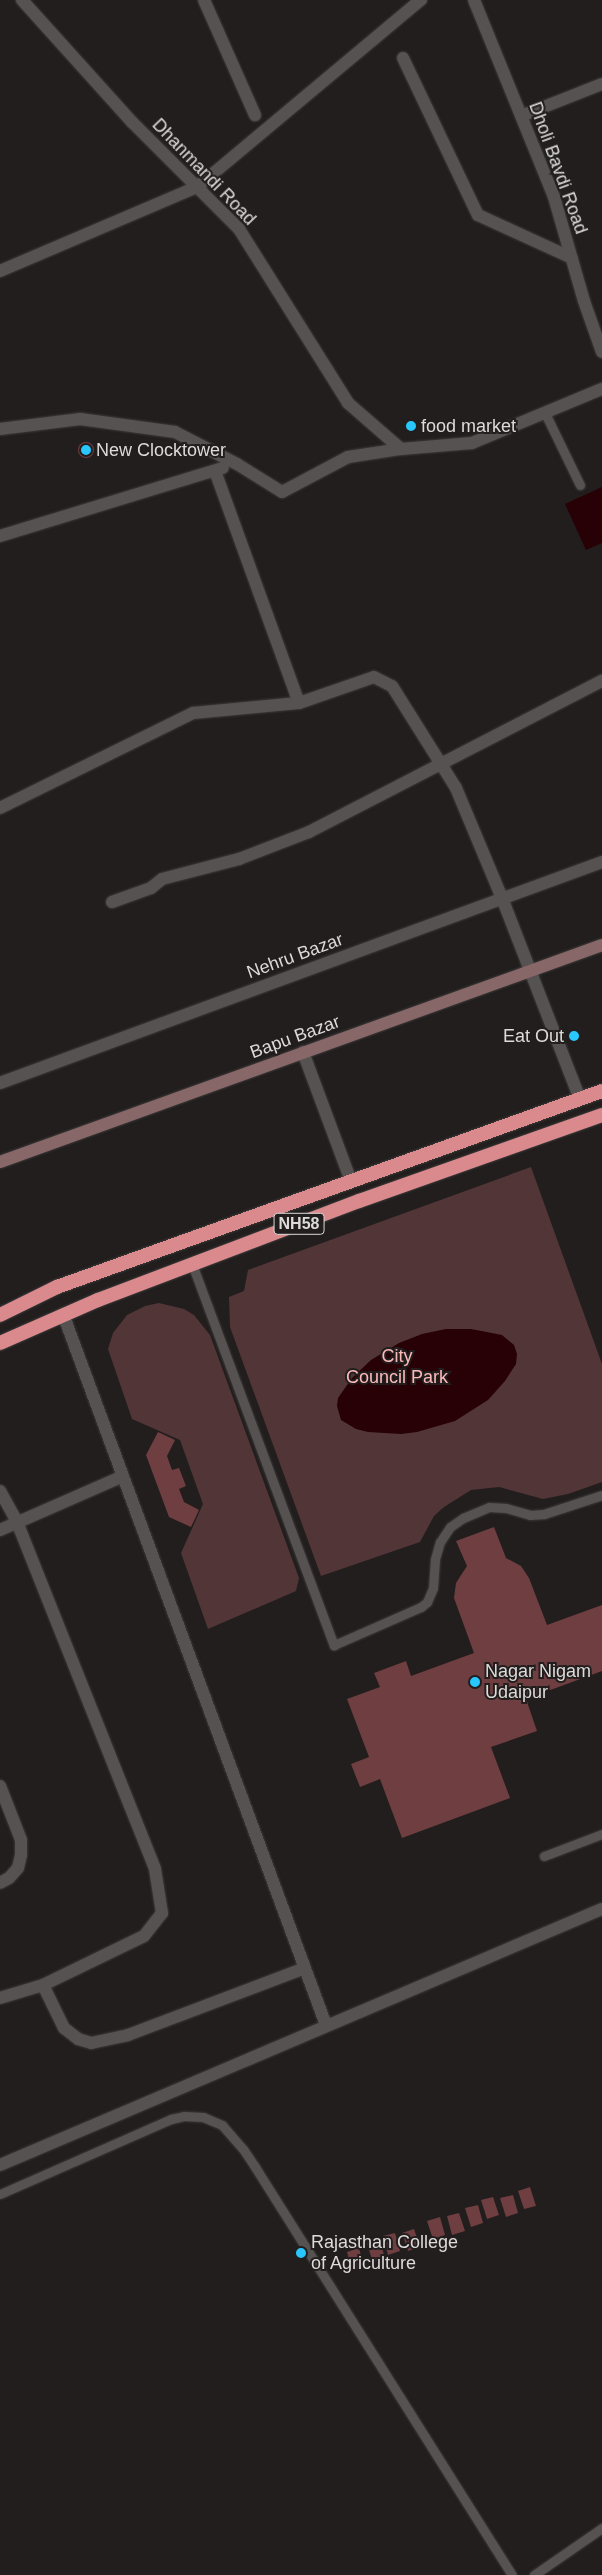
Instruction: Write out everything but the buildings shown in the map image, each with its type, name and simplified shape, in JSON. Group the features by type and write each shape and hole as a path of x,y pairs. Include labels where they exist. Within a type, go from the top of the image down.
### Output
{"highway":[{"name":"NH58","path":"0,1315 57,1287 602,1090"},
{"name":"NH58","path":"0,1343 63,1314 192,1264 359,1201 602,1115"}],"main road":[{"name":"Bapu Bazar","path":"0,1162 602,945"}],"street":[{"name":"Dhanmandi Road","path":"22,0 132,122 239,230 348,403 401,449"},
{"path":"204,0 255,115"},
{"path":"0,271 196,187 421,0"},
{"name":"Dholi Bavdi Road","path":"474,0 554,197 602,352"},
{"path":"403,58 478,215 572,258"},
{"path":"521,116 602,84"},
{"path":"0,428 80,419 175,432 237,464 282,492 348,457 401,449 472,443 602,389"},
{"path":"0,536 237,464"},
{"path":"215,471 299,703"},
{"path":"0,808 193,713 299,703 374,677 392,686 456,788 502,898 580,1098"},
{"path":"112,902 151,888 162,879 239,859 309,832 602,681"},
{"name":"Nehru Bazar","path":"0,1083 602,862"},
{"path":"303,1052 351,1181"},
{"path":"63,1314 326,2025"},
{"path":"0,1530 123,1476"},
{"path":"0,1491 17,1522 155,1870 162,1913 144,1936 43,1985 0,1998"},
{"path":"0,1786 21,1840 21,1855 18,1868 9,1878 0,1883"},
{"path":"0,2165 602,1909"},
{"path":"43,1985 64,2028 78,2039 90,2044 128,2035 305,1968"}],"lane":[{"path":"545,412 580,485"},
{"path":"192,1264 334,1645 420,1607 427,1602 433,1588 435,1559 440,1542 450,1527 462,1518 489,1508 506,1508 530,1515 544,1514 602,1495"},
{"path":"544,1856 602,1834"},
{"path":"0,2194 171,2120 184,2116 203,2117 222,2125 244,2149 512,2575"},
{"path":"534,2575 602,2528"}],"green space":[{"name":"City Council Park","path":"531,1167 602,1364 602,1482 568,1494 543,1499 499,1487 471,1490 444,1507 434,1516 420,1542 321,1576 230,1327 229,1297 244,1291 248,1270"},
{"path":"159,1303 184,1309 194,1315 210,1335 299,1578 296,1591 208,1629 181,1553 203,1504 180,1440 132,1419 108,1349 113,1333 127,1315 145,1306"}],"shaded area":[{"path":"602,487 602,543 586,550 565,504"},
{"path":"446,1329 471,1329 502,1335 514,1345 517,1354 516,1364 505,1381 488,1400 455,1421 417,1432 401,1434 368,1432 356,1429 341,1420 337,1406 338,1398 352,1378 371,1360 399,1343 422,1334"}],"place":[{"name":"food market","path":"411,426"},
{"name":"New Clocktower","path":"86,450"},
{"name":"Eat Out","path":"574,1036"},
{"name":"Nagar Nigam Udaipur","path":"475,1682"},
{"name":"Rajasthan College of Agriculture","path":"301,2253"}]}
